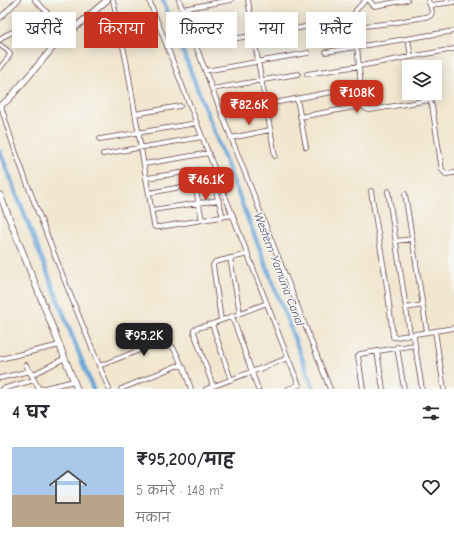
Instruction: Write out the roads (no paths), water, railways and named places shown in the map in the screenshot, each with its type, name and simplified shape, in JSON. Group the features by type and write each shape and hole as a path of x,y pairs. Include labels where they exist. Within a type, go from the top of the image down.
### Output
{"main road":[{"path":"76,26 107,0"},
{"path":"1,105 9,99 53,48"},
{"path":"0,195 77,389"}],"street":[{"path":"0,18 18,0"},
{"path":"35,0 47,12"},
{"path":"113,0 127,65 155,227 233,215"},
{"path":"149,0 300,387 288,389"},
{"path":"179,0 183,12"},
{"path":"182,9 211,2 231,0"},
{"path":"248,0 250,12"},
{"path":"355,12 368,0 375,6 407,0"},
{"path":"366,26 430,16 432,12 428,0"},
{"path":"430,5 454,2"},
{"path":"0,40 5,34 12,31"},
{"path":"366,46 454,31"},
{"path":"408,39 411,57"},
{"path":"0,45 10,54 0,68"},
{"path":"197,48 330,389"},
{"path":"256,48 275,156"},
{"path":"326,52 351,48"},
{"path":"357,48 361,87 360,104"},
{"path":"307,74 454,49"},
{"path":"205,71 308,53"},
{"path":"212,89 298,74"},
{"path":"222,113 361,87"},
{"path":"297,99 306,147"},
{"path":"360,104 366,109 370,110 430,100 442,170 446,174 454,173"},
{"path":"300,117 360,104"},
{"path":"1,105 18,159 61,273 109,389"},
{"path":"135,114 180,106"},
{"path":"100,139 197,123"},
{"path":"231,138 270,130"},
{"path":"103,154 202,137"},
{"path":"144,164 209,153"},
{"path":"147,178 199,170"},
{"path":"149,193 219,180"},
{"path":"214,181 223,217"},
{"path":"195,185 202,220"},
{"path":"371,191 387,287 393,337 454,328"},
{"path":"388,191 410,334 414,338 416,345 422,389"},
{"path":"405,194 427,332"},
{"path":"152,210 219,200"},
{"path":"396,241 412,239"},
{"path":"221,320 213,265 215,262 248,254"},
{"path":"230,258 240,313"},
{"path":"213,386 194,330 267,302"},
{"path":"406,308 423,306"},
{"path":"232,316 258,389"},
{"path":"212,324 231,380"},
{"path":"435,331 444,389"},
{"path":"99,366 163,341 170,344 184,368 191,389"},
{"path":"0,359 60,345"},
{"path":"363,389 358,356 360,354 416,345"},
{"path":"397,347 404,389"},
{"path":"378,351 383,389"},
{"path":"0,378 31,373 64,358"},
{"path":"206,389 288,358"},
{"path":"26,365 40,389 74,381"},
{"path":"121,389 176,366 182,366"},
{"path":"2,389 34,380"}],"waterway":[{"name":"Western Yamuna Canal","path":"163,0 314,389"},
{"path":"0,152 93,389"}]}
